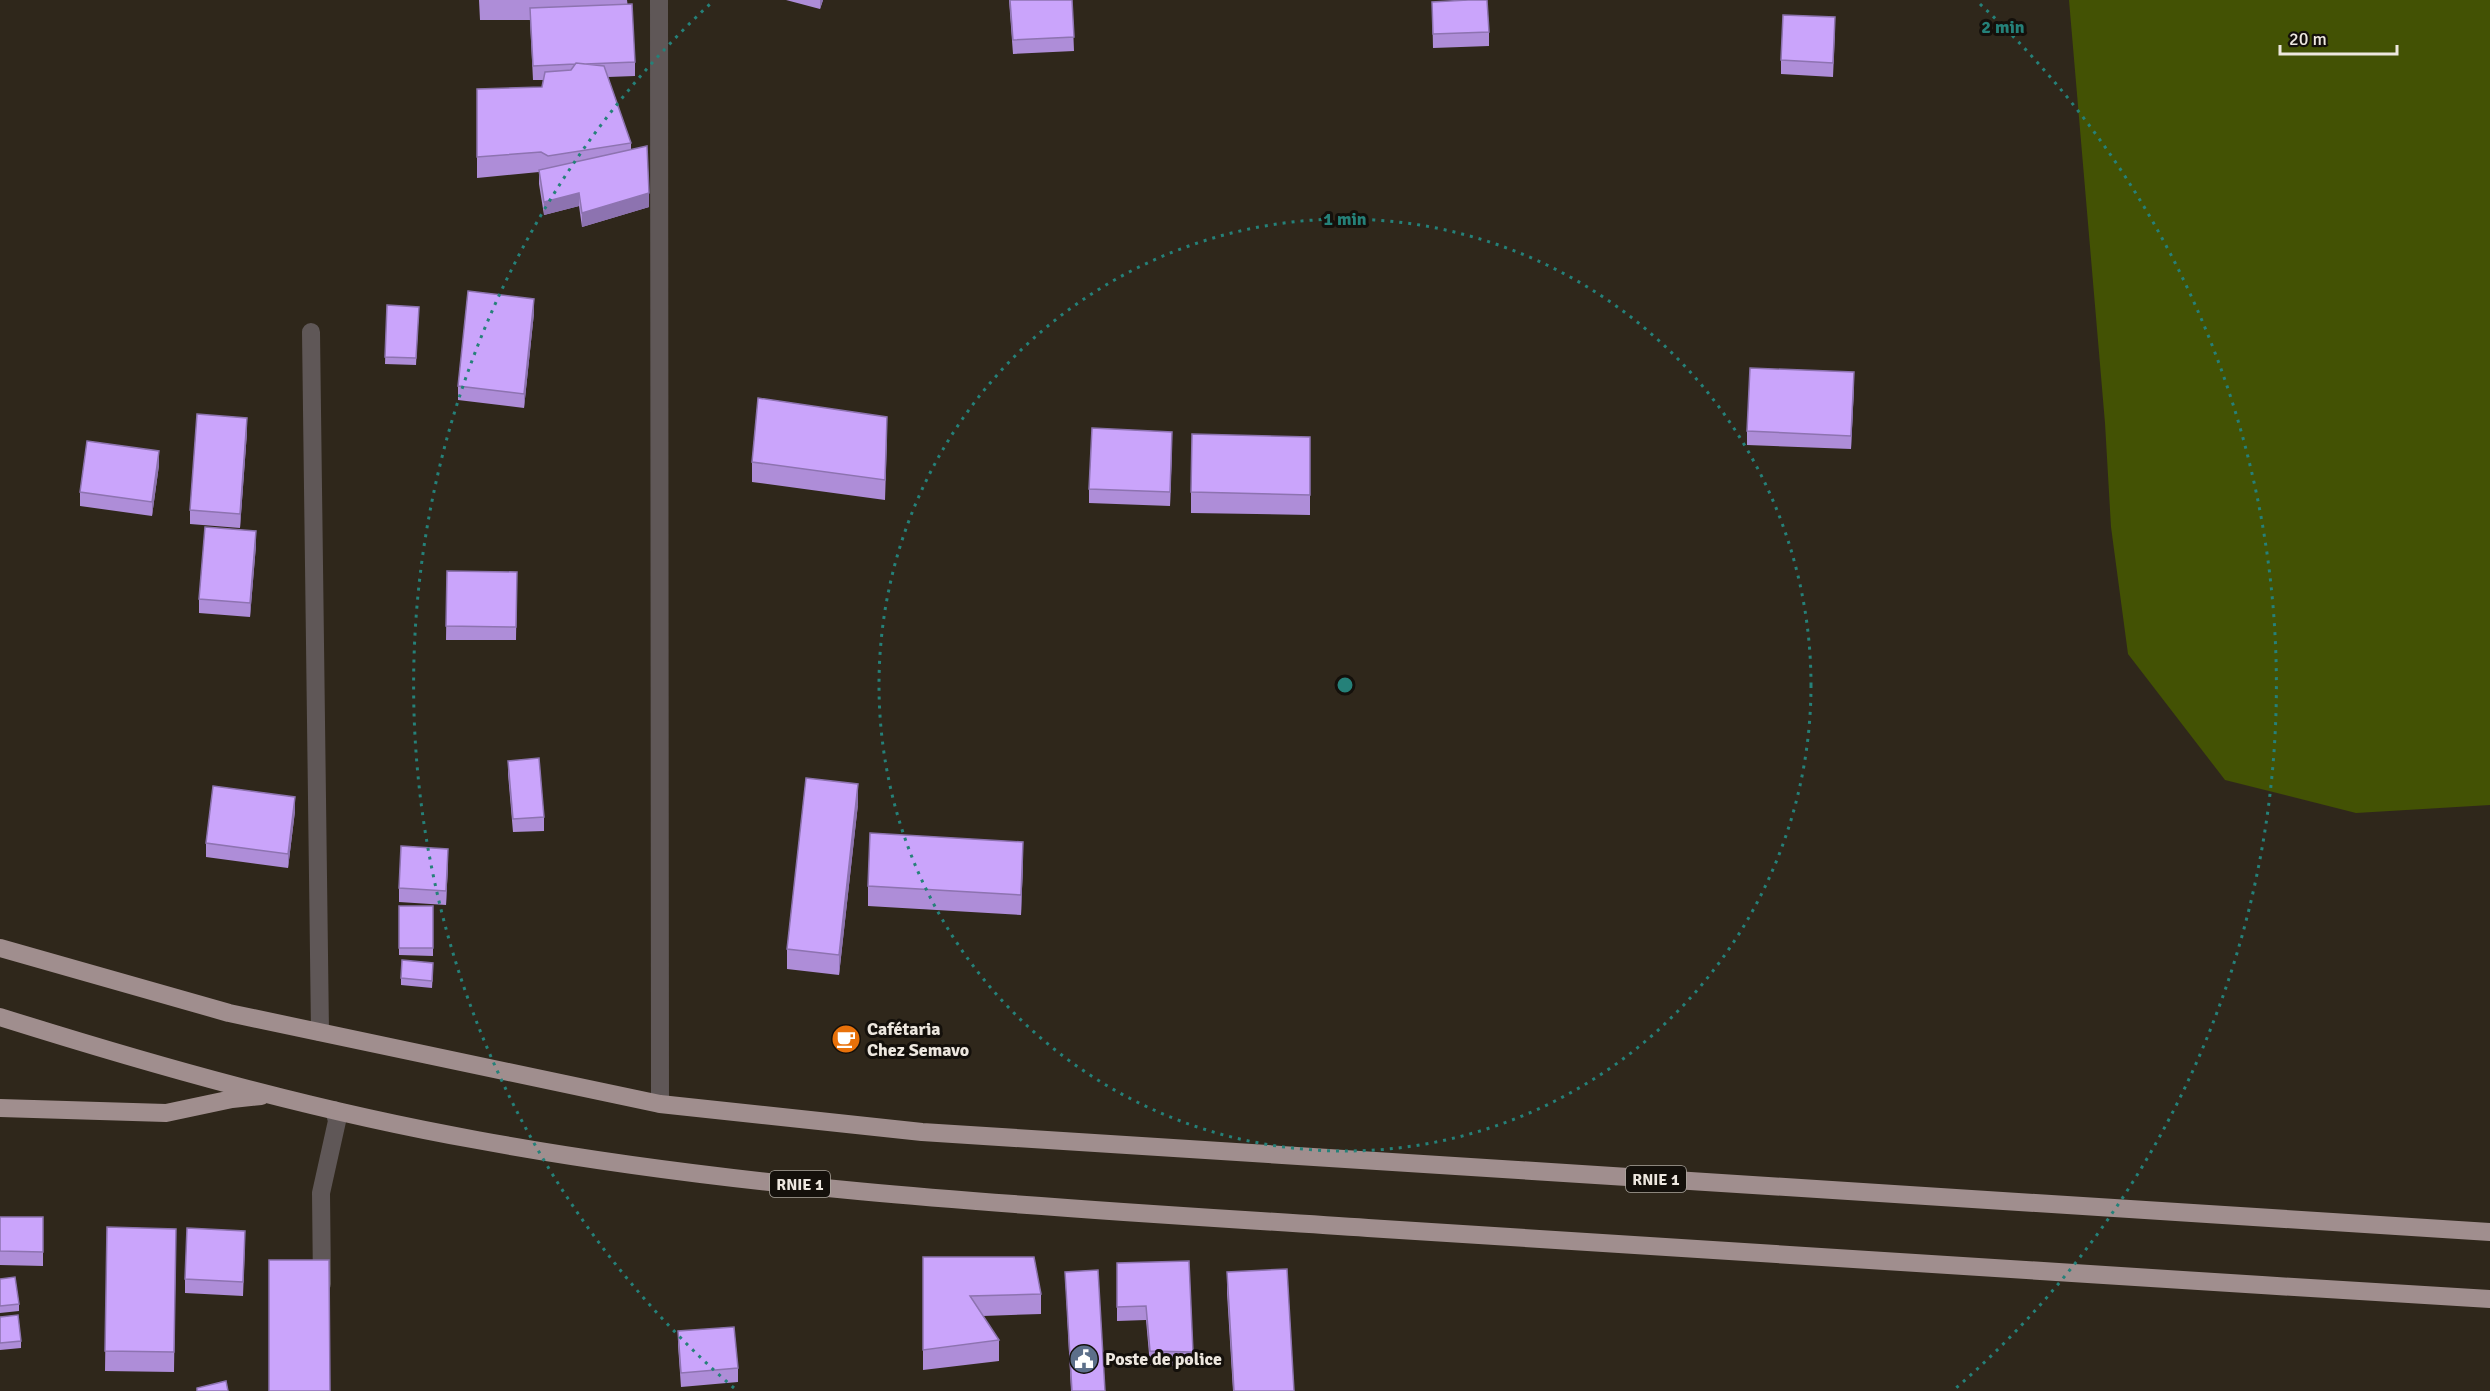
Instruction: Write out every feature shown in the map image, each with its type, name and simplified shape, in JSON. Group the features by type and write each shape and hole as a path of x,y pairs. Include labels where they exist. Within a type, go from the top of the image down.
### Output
{"highway":[{"name":"RNIE 1","path":"0,948 229,1013 660,1104 922,1132 2490,1232"},
{"name":"RNIE 1","path":"0,1017 271,1095 473,1140 608,1162 831,1188 958,1200 1617,1245 2490,1299"},
{"path":"0,1108 166,1113 232,1099 271,1095"}],"street":[{"path":"659,0 660,1104"},
{"path":"311,332 320,1032"},
{"path":"322,1296 321,1193 337,1121 334,1110"}],"green space":[{"path":"2069,0 2490,0 2490,805 2356,813 2225,780 2128,654 2111,527 2105,423"}],"building":[{"path":"1010,0 1072,0 1074,37 1013,40"},
{"path":"1487,0 1489,32 1433,34 1432,2"},
{"path":"632,4 635,62 533,66 530,8"},
{"path":"1783,15 1835,17 1833,63 1781,60"},
{"path":"576,63 604,66 631,143 548,156 541,152 477,157 477,89 542,87 545,72 571,70"},
{"path":"647,146 649,193 582,213 579,193 544,202 539,170"},
{"path":"468,291 534,299 524,394 458,386"},
{"path":"387,305 419,307 416,358 385,357"},
{"path":"1750,368 1854,372 1851,436 1747,431"},
{"path":"758,398 887,417 885,480 752,462"},
{"path":"197,414 247,418 240,514 190,510"},
{"path":"1092,428 1172,432 1170,492 1089,489"},
{"path":"1192,434 1310,437 1310,495 1191,492"},
{"path":"87,441 159,451 152,502 80,492"},
{"path":"205,527 256,531 250,603 199,599"},
{"path":"447,571 517,572 516,627 446,626"},
{"path":"539,758 544,817 513,819 508,761"},
{"path":"806,778 858,784 839,955 787,949"},
{"path":"213,786 295,797 288,854 206,843"},
{"path":"870,833 1023,842 1021,895 868,886"},
{"path":"401,846 448,849 446,891 399,888"},
{"path":"399,906 433,906 433,948 399,948"},
{"path":"402,960 433,963 432,981 401,978"},
{"path":"0,1217 43,1217 43,1252 0,1251"},
{"path":"107,1227 176,1229 174,1352 105,1351"},
{"path":"187,1228 245,1231 243,1282 185,1279"},
{"path":"923,1257 1034,1257 1041,1294 970,1296 999,1340 923,1350"},
{"path":"269,1260 329,1260 330,1391 269,1391"},
{"path":"1189,1261 1193,1352 1150,1351 1146,1306 1117,1307 1117,1263"},
{"path":"1287,1269 1294,1391 1234,1391 1227,1272"},
{"path":"1098,1270 1105,1391 1072,1391 1065,1272"},
{"path":"15,1277 19,1304 0,1306 0,1279"},
{"path":"18,1315 21,1341 0,1343 0,1317"},
{"path":"734,1327 738,1368 681,1373 678,1331"},
{"path":"226,1381 228,1391 197,1391 197,1388"}],"place":[{"name":"Cafétaria Chez Semavo","path":"846,1039"},
{"name":"Poste de police","path":"1084,1359"}]}
